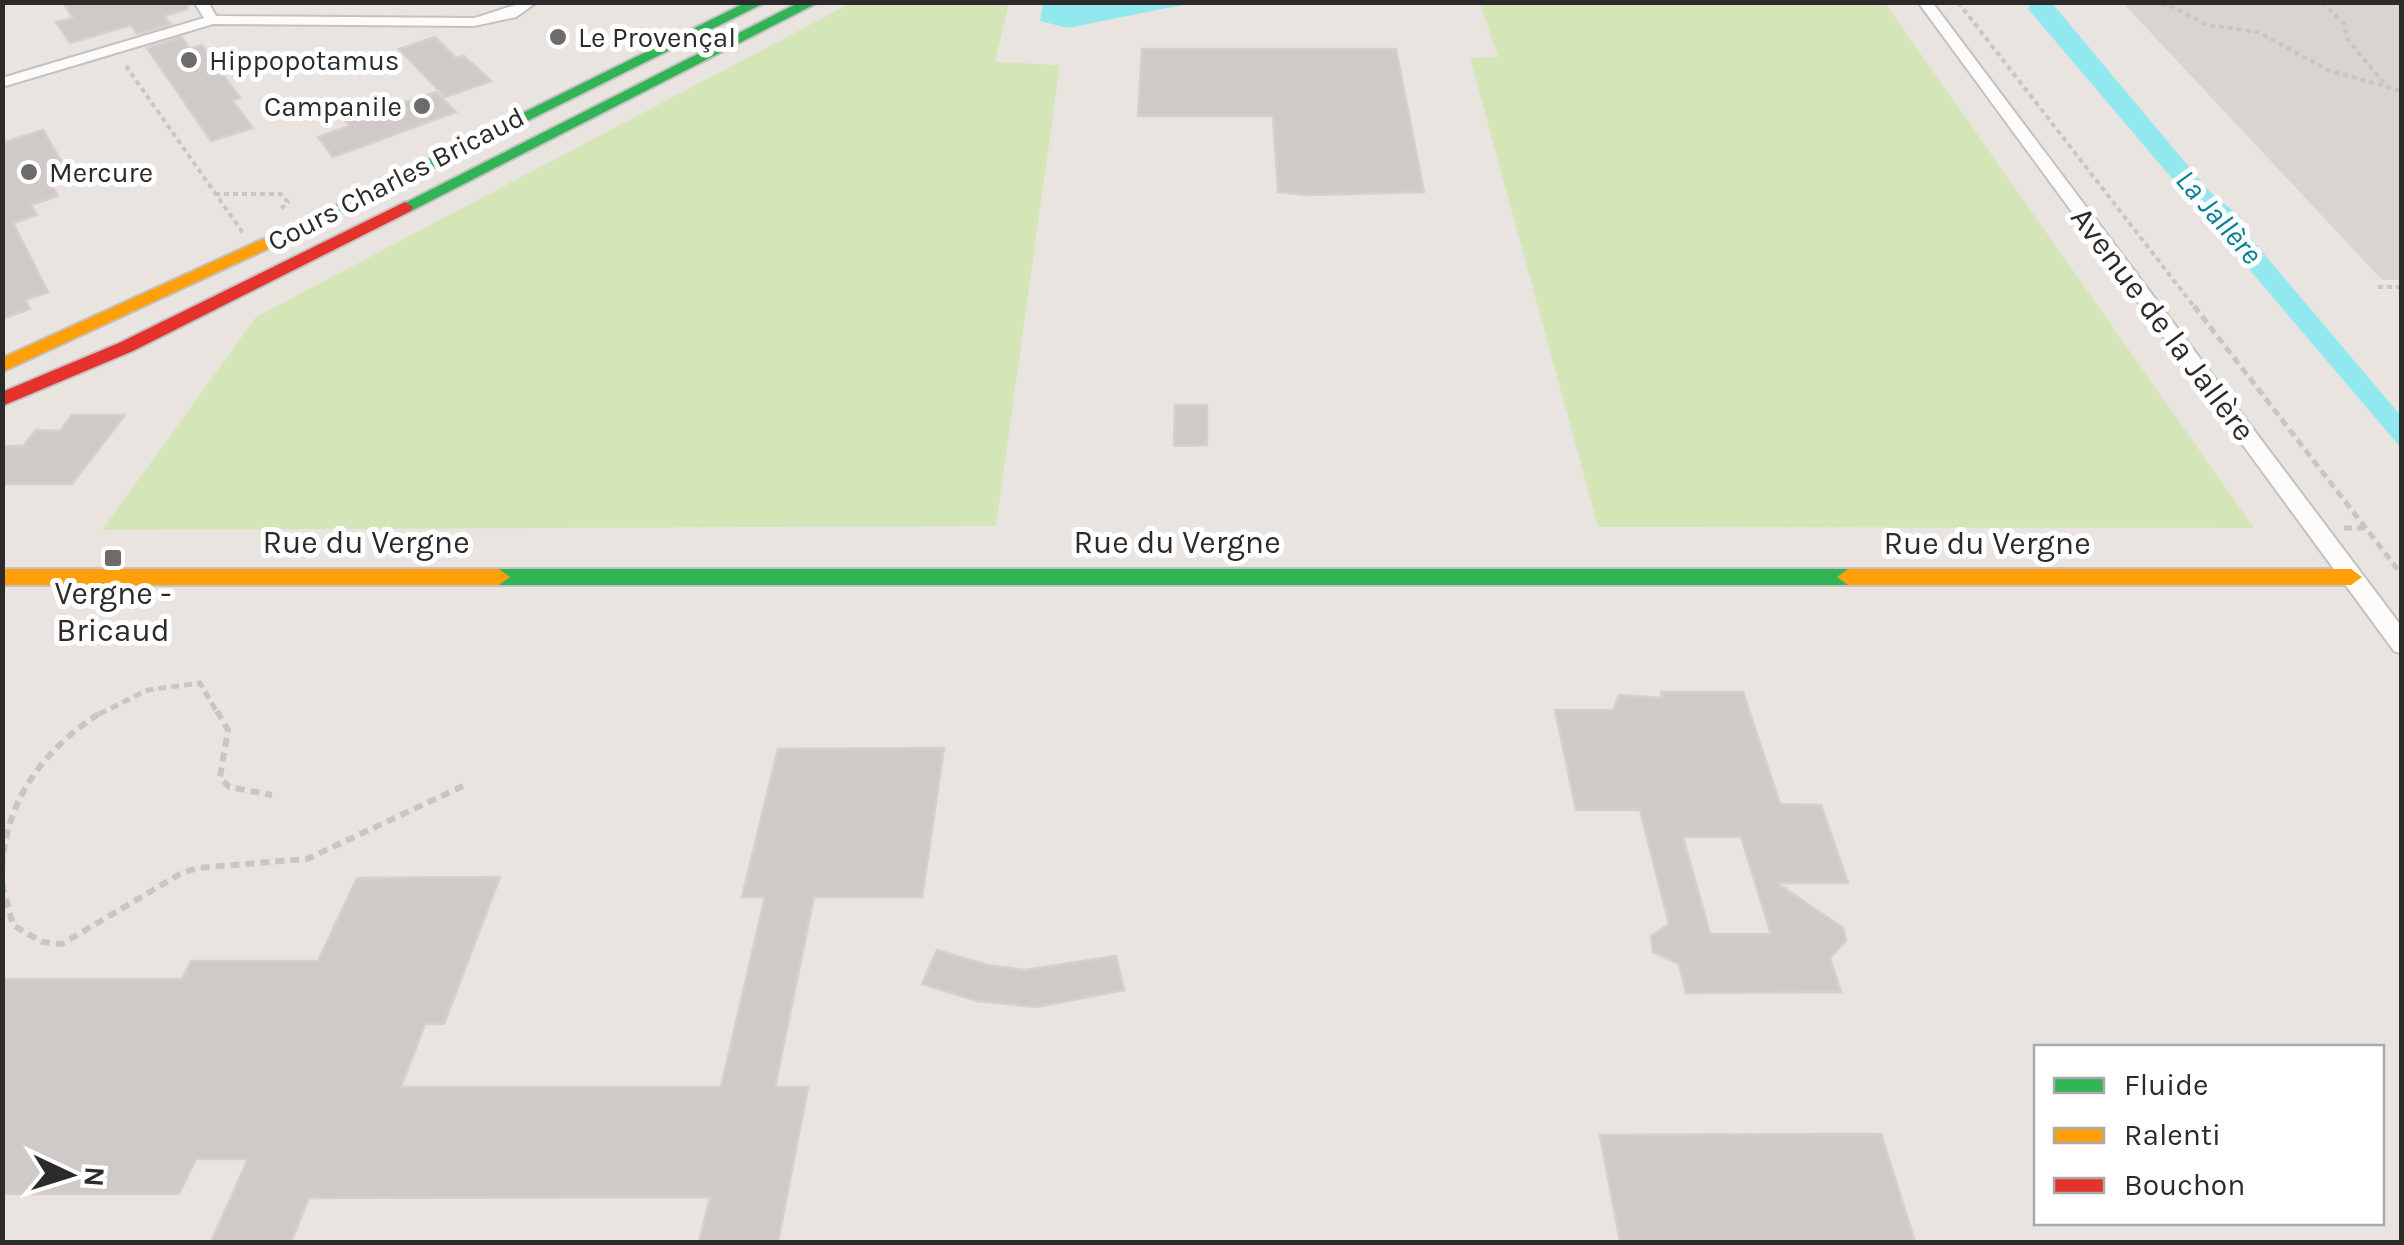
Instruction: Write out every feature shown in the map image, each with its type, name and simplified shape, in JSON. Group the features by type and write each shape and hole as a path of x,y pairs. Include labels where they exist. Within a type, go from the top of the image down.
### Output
{"street":[{"path":"201,2 212,20"},
{"path":"2,83 212,20 474,22 511,14 530,2"},
{"name":"Cours Charles Bricaud","path":"2,366 238,257 759,2"},
{"path":"697,58 795,2"},
{"name":"Cours Charles Bricaud","path":"2,400 160,330 812,2"},
{"name":"Avenue de la Jallère","path":"1925,2 2402,645"},
{"name":"Rue du Vergne","path":"2,576 2351,577"}],"path":[{"path":"1958,2 2402,575"},
{"path":"2143,2 2169,5 2207,25 2258,32 2330,71 2402,91"},
{"path":"2322,2 2344,24 2348,40 2376,69 2386,87"},
{"path":"115,49 249,238"},
{"path":"215,194 281,194 288,202 276,215"},
{"path":"235,223 246,223"},
{"path":"2378,286 2402,286"},
{"path":"2,868 4,829 26,786 66,740 103,710 135,694 167,685 200,683 228,730 220,777 229,787 272,795"},
{"path":"2,884 13,925 42,942 62,944 180,874 198,868 306,859 463,786"}],"green space":[{"path":"851,3 1009,3 995,62 1060,65 996,526 102,530 256,317"},
{"path":"1480,3 1885,3 2254,528 1598,527 1470,58 1498,57"}],"shaded area":[{"path":"2123,3 2401,3 2401,280 2382,280"}],"water":[{"path":"1043,2 1192,3 1068,28 1040,21"},
{"name":"La Jallère","path":"2031,2 2052,3 2209,191 2242,218 2237,222 2401,416 2401,448 2028,9"}],"building":[{"path":"63,2 187,3 188,9 164,16 171,24 137,34 131,25 70,43 56,22 73,18"},
{"path":"181,37 190,49 202,45 240,98 232,100 253,128 211,141 147,48"},
{"path":"435,37 456,58 464,56 491,81 445,97 399,49"},
{"path":"1142,49 1396,49 1424,192 1278,192 1273,116 1138,116"},
{"path":"436,92 456,112 333,157 318,137 349,126 346,122"},
{"path":"43,130 66,169 46,175 58,196 31,205 37,215 13,223 48,292 25,300 30,309 2,319 2,143"},
{"path":"1175,405 1207,405 1207,445 1174,446"},
{"path":"72,415 125,415 72,484 2,484 2,446 23,446 36,430 60,431"},
{"path":"1661,692 1743,692 1780,804 1821,805 1848,883 1777,883 1843,928 1846,941 1830,958 1841,992 1686,993 1679,964 1653,952 1651,936 1669,924 1640,810 1576,810 1555,710 1613,710 1619,695 1662,698","holes":["1683,837 1741,837 1771,934 1710,934"]},
{"path":"944,748 922,897 814,897 775,1087 808,1087 778,1242 699,1242 710,1197 309,1198 291,1242 211,1242 248,1159 196,1159 179,1194 2,1194 2,979 182,979 191,961 318,961 357,878 500,877 444,1024 425,1024 401,1087 721,1087 765,897 742,897 778,749"},
{"path":"937,950 987,965 1025,970 1116,956 1124,990 1037,1007 977,1001 922,984"},
{"path":"1881,1134 1915,1242 1620,1242 1600,1135"}],"traffic: fast":[{"path":"296,229 759,2"},
{"path":"405,207 812,2"},
{"path":"499,577 1848,577"}],"traffic: slow":[{"path":"2,366 296,229"},
{"path":"2,577 499,577"},
{"path":"1848,577 2351,577"}],"traffic: jam":[{"path":"2,400 126,347 405,207"}],"place":[{"name":"Le Provençal","path":"558,37"},
{"name":"Hippopotamus","path":"189,60"},
{"name":"Campanile","path":"422,106"},
{"name":"Mercure","path":"29,172"},
{"name":"Vergne - Bricaud","path":"113,558"}]}
